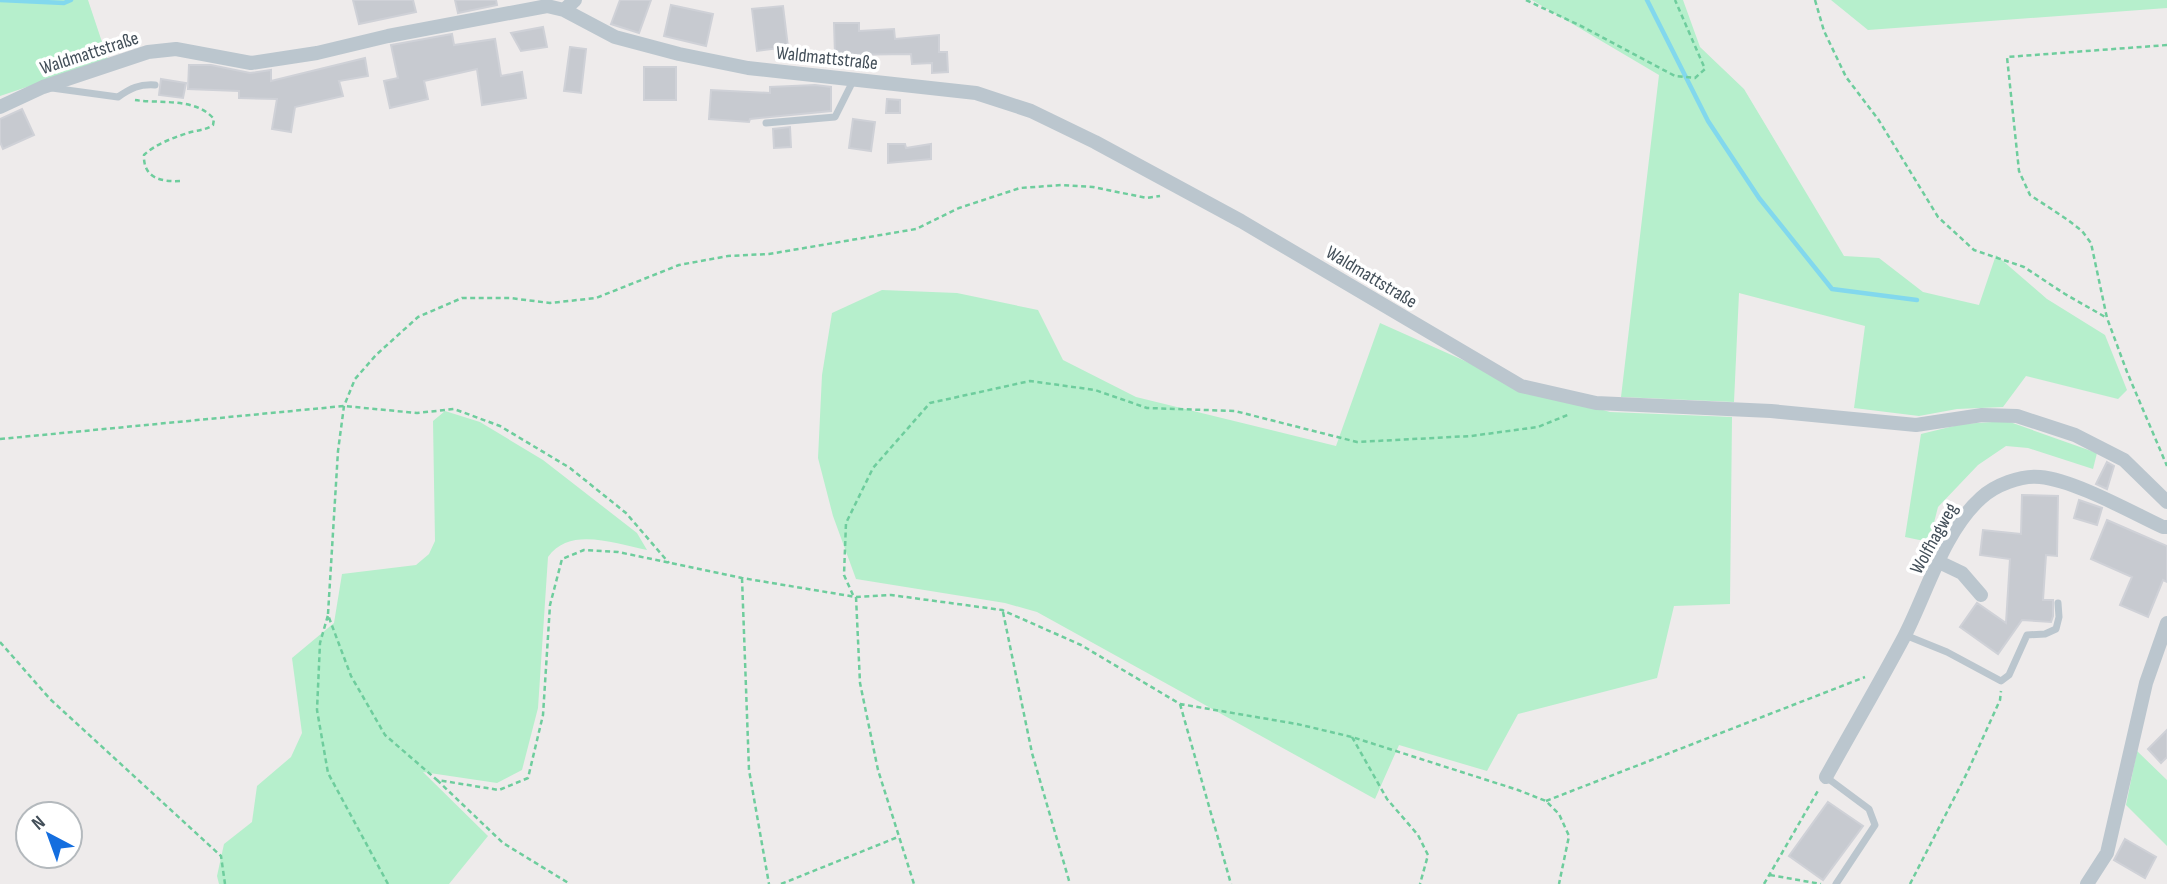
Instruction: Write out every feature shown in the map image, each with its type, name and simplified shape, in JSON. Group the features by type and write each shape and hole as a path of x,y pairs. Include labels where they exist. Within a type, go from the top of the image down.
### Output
{"street":[{"path":"564,10 575,0"},
{"name":"Waldmattstraße","path":"0,107 43,87 148,52 176,49 251,63 317,53 388,36 547,6 564,10 615,37 679,54 748,68 964,91 1031,111 1095,142 1241,221 1521,386 1596,403 1771,411 1916,425 1982,415 2017,416 2075,435 2124,460 2167,502"},
{"name":"Wolfhagweg","path":"1826,777 1905,635 1960,523 1982,497 1996,486 2039,477 2059,481 2167,527"},
{"path":"1939,562 1962,573 1981,595"},
{"path":"2087,884 2107,853 2146,683 2166,628"}],"lane":[{"path":"766,123 835,117 854,79"},
{"path":"43,87 118,97 132,87 142,84 155,85"},
{"path":"1905,635 1947,652 2001,681 2009,675 2027,635 2045,634 2056,629 2059,617 2057,603"},
{"path":"1826,777 1869,809 1875,825 1836,884"}],"path":[{"path":"1526,0 1675,76 1695,78 1704,69 1675,0"},
{"path":"1815,0 1824,32 1846,77 1878,119 1938,217 1974,250 2024,267 2108,318"},
{"path":"2167,45 2007,57 2020,171 2030,195 2082,231 2091,243 2108,318 2127,372 2167,466"},
{"path":"118,97 196,106 207,111 214,119 213,125 208,128 151,148 144,155 144,164 155,179 180,181"},
{"path":"388,884 328,773 317,710 320,643 328,615 338,451 344,406 355,379 376,355 418,317 462,298 510,298 550,303 596,298 679,265 728,256 769,254 916,229 959,208 1020,188 1093,187 1156,198 1172,184"},
{"path":"914,884 878,770 860,683 855,596 844,575 846,523 873,468 930,402 1030,382 1095,390 1147,408 1236,411 1357,442 1471,436 1538,427 1573,412"},
{"path":"0,439 344,406 416,413 454,409 500,426 570,468 626,513 669,563"},
{"path":"437,780 499,790 528,778 543,716 550,605 562,559 584,550 618,552 742,578 855,596 891,595 1002,610 1081,645 1180,704 1297,724 1352,737 1518,790 1546,802 1559,814 1569,836 1559,884"},
{"path":"742,578 749,770 769,884"},
{"path":"1002,610 1032,753 1070,884"},
{"path":"328,615 351,676 385,735 503,843 570,884"},
{"path":"0,642 50,699 221,856 225,884"},
{"path":"1546,802 1885,670"},
{"path":"1910,884 1995,712 2000,700 2001,681"},
{"path":"1180,704 1231,884"},
{"path":"1352,737 1387,799 1418,835 1428,855 1420,884"},
{"path":"1765,884 1826,777"},
{"path":"781,884 898,837"},
{"path":"1770,876 1821,884"}],"green space":[{"path":"0,0 88,0 108,60 0,96"},
{"path":"1532,0 1683,0 1700,47 1744,89 1844,256 1879,258 1923,292 1979,305 1996,255 2047,299 2105,335 2127,390 2118,399 2026,376 2003,407 1957,409 1919,416 1854,408 1865,326 1739,293 1734,402 1621,397 1659,75"},
{"path":"1831,0 2167,0 2167,8 1868,30"},
{"path":"882,290 957,293 1038,310 1063,360 1136,397 1336,446 1380,323 1521,386 1610,412 1732,417 1730,604 1674,606 1657,678 1518,714 1487,771 1399,745 1375,799 1037,612 1005,603 856,579 833,516 818,458 822,375 832,313"},
{"path":"445,411 480,422 543,460 637,533 647,550 607,541 581,540 568,542 548,557 538,708 522,770 497,783 423,772 488,836 449,884 219,884 217,876 224,844 252,822 257,786 291,757 302,733 292,658 334,623 342,574 416,565 429,554 435,541 433,421"},
{"path":"2007,421 2097,453 2093,469 2028,448 2006,446 1978,465 1938,507 1929,542 1905,537 1921,434 1962,424"},
{"path":"2137,751 2167,780 2167,846 2126,805"}],"building":[{"path":"353,0 413,0 416,12 359,24"},
{"path":"455,0 496,0 497,5 458,13"},
{"path":"620,0 651,0 639,33 611,24"},
{"path":"671,5 713,14 706,46 664,36"},
{"path":"783,6 788,47 757,51 752,9"},
{"path":"834,23 859,23 859,31 894,29 895,39 939,35 939,52 947,52 948,72 932,73 932,63 912,64 911,54 835,55"},
{"path":"543,27 547,47 521,51 511,33"},
{"path":"452,34 454,45 495,39 501,76 522,72 526,98 482,105 477,69 424,81 428,99 390,108 384,81 398,78 391,45"},
{"path":"570,47 586,49 581,93 564,91"},
{"path":"365,58 368,76 339,81 343,96 295,107 291,132 272,129 277,99 239,98 239,91 188,89 189,65 211,65 250,73 271,70 271,81"},
{"path":"644,67 676,67 676,100 644,100"},
{"path":"161,79 186,83 183,98 159,95"},
{"path":"770,87 831,87 831,111 750,119 749,122 709,119 711,90 770,93"},
{"path":"887,99 900,100 900,113 886,113"},
{"path":"22,109 34,135 3,149 0,142 0,119"},
{"path":"853,119 875,122 871,151 849,148"},
{"path":"790,127 791,147 774,148 773,129"},
{"path":"888,144 905,144 906,148 931,144 931,159 888,163"},
{"path":"2107,462 2114,466 2107,489 2096,484"},
{"path":"2022,495 2058,496 2057,556 2046,555 2043,600 2053,600 2053,616 2051,622 2022,620 1998,654 1960,627 1977,603 2006,623 2010,559 1980,555 1983,530 2021,534"},
{"path":"2079,500 2102,508 2097,525 2074,518"},
{"path":"2107,520 2167,546 2167,582 2163,580 2148,617 2120,605 2132,577 2091,559"},
{"path":"2167,730 2167,757 2161,763 2148,749"},
{"path":"1828,802 1863,826 1823,880 1789,856"},
{"path":"2125,839 2156,857 2145,878 2114,860"}],"waterway":[{"path":"0,0 64,3 71,0"},
{"path":"1647,0 1708,121 1759,198 1832,289 1917,300"}]}
